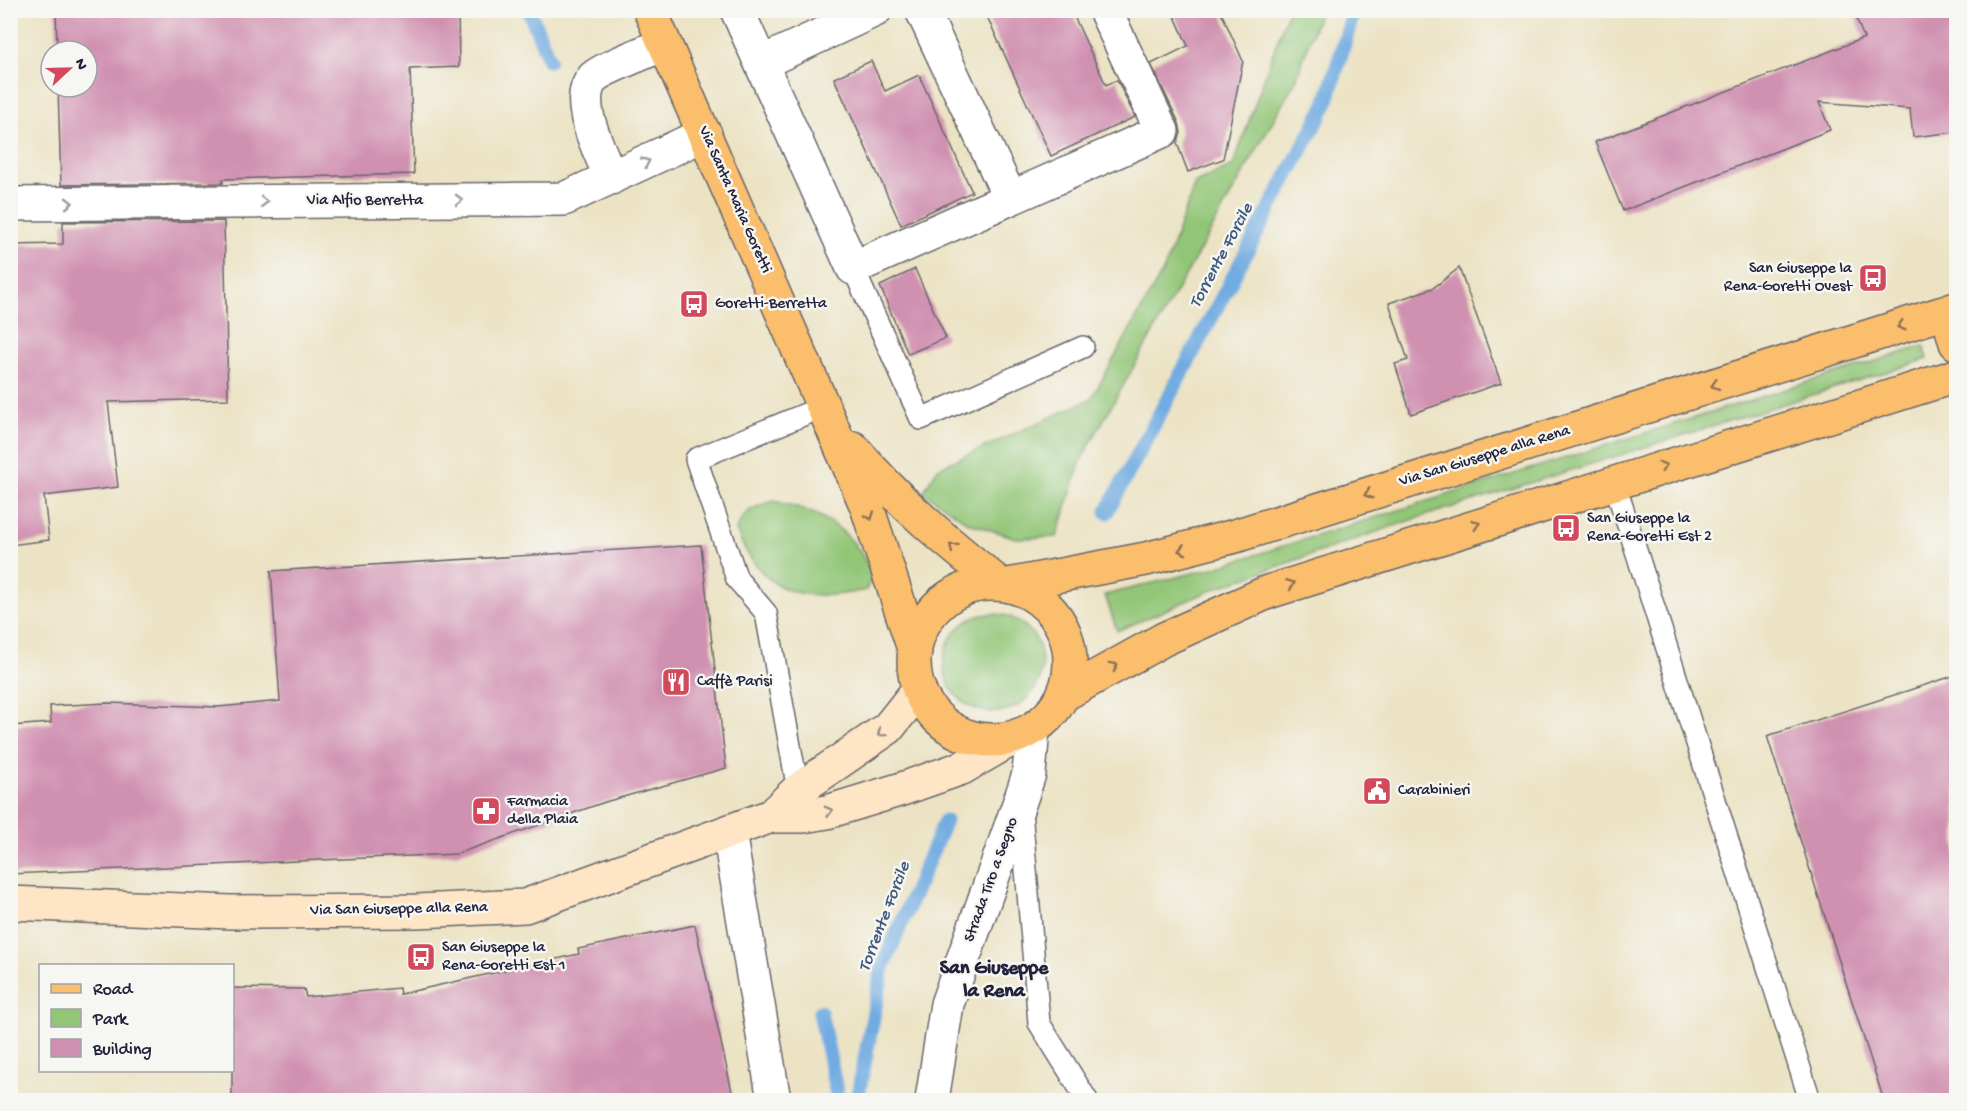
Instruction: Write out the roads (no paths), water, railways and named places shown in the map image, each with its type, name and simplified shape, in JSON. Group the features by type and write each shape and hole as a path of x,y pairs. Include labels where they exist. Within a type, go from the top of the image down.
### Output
{"main road":[{"name":"Via Santa Maria Goretti","path":"650,10 829,414 867,507 915,652"},
{"path":"1952,310 1956,343"},
{"name":"Via San Giuseppe alla Rena","path":"1003,584 1146,559 1235,536 1952,310"},
{"path":"1063,694 1155,644 1268,592 1614,481 1956,376"},
{"path":"771,816 803,816 827,812 962,768 1026,732 1050,714 1063,694 1071,667 1069,646 1062,626 1041,601 1003,584 920,519 879,479 829,414"},
{"path":"1003,584 970,586 944,600 923,624 915,652 919,689 935,715 962,734 994,740 1026,732"},
{"path":"771,816 798,790 888,728 919,689"},
{"name":"Via San Giuseppe alla Rena","path":"10,903 231,912 417,911 525,906 771,816"}],"street":[{"path":"737,10 853,268 1162,131 1105,10"},
{"path":"761,63 875,10"},
{"path":"922,10 1010,198"},
{"path":"611,178 591,127 584,97 594,77 664,44"},
{"name":"Via Alfio Berretta","path":"10,204 564,199 705,134"},
{"name":"Strada Tiro a Segno","path":"932,1101 947,1004 1029,774 1026,732"},
{"path":"729,832 774,1101"}],"lane":[{"path":"853,268 921,419 1083,347"},
{"path":"798,790 766,613 737,579 696,459 829,414"},
{"path":"1614,481 1810,1101"},
{"path":"1020,801 1039,1023 1087,1101"}],"waterway":[{"path":"529,10 549,60"},
{"name":"Torrente Forcile","path":"1107,512 1326,104 1354,10"},
{"name":"Torrente Forcile","path":"857,1100 883,966 945,821"},
{"path":"820,1012 838,1100"}],"place":[{"name":"San Giuseppe la Rena-Goretti Ovest","path":"1873,278"},
{"name":"Goretti-Berretta","path":"694,304"},
{"name":"San Giuseppe la Rena-Goretti Est 2","path":"1566,528"},
{"name":"Caffè Parisi","path":"676,682"},
{"name":"Carabinieri","path":"1377,791"},
{"name":"Farmacia della Plaia","path":"486,811"},
{"name":"San Giuseppe la Rena-Goretti Est 1","path":"421,957"}],"district":[{"name":"San Giuseppe la Rena","path":"994,980"}]}
